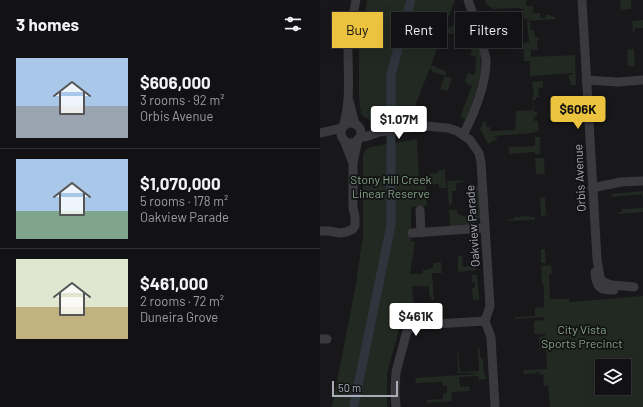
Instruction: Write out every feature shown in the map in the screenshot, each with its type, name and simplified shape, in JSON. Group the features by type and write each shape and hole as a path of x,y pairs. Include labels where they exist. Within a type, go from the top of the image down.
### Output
{"street":[{"path":"353,163 341,133 349,100 348,48 356,0"},
{"path":"463,135 477,104 484,78 486,59 481,36 468,0"},
{"name":"Orbis Avenue","path":"582,0 597,259 595,270 596,280 597,284 601,288 609,290 618,290 638,286"},
{"path":"586,84 643,80"},
{"path":"324,231 346,227 350,221 353,208 353,163 360,131 356,125 349,100"},
{"path":"322,133 343,127 349,123 356,125"},
{"name":"Oakview Parade","path":"356,125 379,132"},
{"name":"Oakview Parade","path":"359,138 379,132 425,126 448,128 457,131 470,140 476,147 481,162 490,306 486,321 491,337 495,407"},
{"path":"322,133 350,142 353,142 359,138"},
{"path":"592,184 643,181"},
{"path":"420,210 417,233 485,228"},
{"path":"396,407 396,372 407,331 413,326 418,325 486,321"}],"green space":[{"path":"367,0 455,0 447,21 447,12 391,12 391,48 437,48 431,65 447,72 445,76 431,71 432,69 430,68 416,103 417,115 387,120 371,120 365,118 361,113 359,99 359,48 383,48 383,12 365,12"},
{"path":"485,0 526,0 526,6 533,6 533,13 540,13 540,18 545,18 546,15 549,15 555,17 556,19 527,21 527,19 524,19 523,9 493,9 486,4"},
{"path":"620,0 631,0 631,9 621,10"},
{"path":"643,20 643,28 636,28 633,33 632,22"},
{"path":"527,22 530,22 531,24 530,30 534,30 535,38 539,38 539,40 537,40 538,50 531,50 531,57 575,55 576,85 571,85 570,79 569,80 569,75 574,73 530,76 530,61 524,61 523,43 529,42"},
{"path":"455,25 455,35 447,33 447,28"},
{"path":"479,48 481,63 479,82 466,119 460,117 472,86 467,84 465,80 468,73 475,75 476,57 470,55 472,50 468,49"},
{"path":"634,49 635,66 628,66 627,50"},
{"path":"445,76 452,79 447,91 440,89"},
{"path":"543,81 543,88 538,88 539,97 536,97 536,100 533,100 534,112 537,112 537,115 533,116 537,116 534,117 534,121 538,121 539,131 534,133 495,136 494,137 497,137 497,139 488,144 480,129 484,121 487,123 487,127 490,127 490,131 515,130 516,111 533,110 532,97 534,97 532,82"},
{"path":"535,137 540,137 540,154 535,154 535,152 509,154 509,147 535,146"},
{"name":"Stony Hill Creek Linear Reserve","path":"417,139 419,183 426,183 427,206 411,207 411,242 415,242 410,274 423,274 423,270 433,268 433,263 441,262 442,273 432,273 434,300 432,300 429,293 429,286 412,286 414,306 407,307 404,318 402,319 387,373 387,407 332,407 363,241 363,155 366,149 371,147"},
{"path":"535,158 544,158 545,174 536,174"},
{"path":"445,169 446,188 439,188 439,184 431,184 429,174 438,173 438,171"},
{"path":"463,180 464,182 456,183 456,191 452,191 452,203 449,206 447,181"},
{"path":"475,185 478,186 480,218 477,223 475,220"},
{"path":"643,191 643,202 642,194 612,197 611,194"},
{"path":"545,197 546,214 548,215 541,216 540,198"},
{"path":"643,208 643,212 618,214 622,212 622,209"},
{"path":"449,210 457,210 458,214 466,217 474,215 475,224 450,227"},
{"path":"514,217 535,217 535,220 507,221 514,219"},
{"path":"473,248 476,248 477,270 458,272 458,256 462,255 463,267 474,266"},
{"path":"541,249 545,249 546,263 541,263"},
{"name":"City Vista Sports Precinct","path":"551,265 552,274 549,274 550,299 569,299 569,302 643,296 643,407 550,407 548,386 544,386 543,374 540,375 539,372 536,372 524,374 523,370 547,369 546,349 540,349 539,337 545,336 545,334 534,334 534,321 544,320 544,317 515,319 515,317 535,316 535,308 544,307 544,285 542,284 541,266"},
{"path":"472,275 477,275 479,300 473,300 472,288 475,287 475,282 472,282"},
{"path":"478,348 480,349 480,356 483,360 484,373 487,379 479,380 478,376 459,377 460,387 469,386 470,391 451,392 452,401 427,403 426,400 443,399 443,394 447,393 447,386 443,386 442,382 416,383 415,378 476,374 458,373 457,352 460,372 479,371"}],"waterway":[{"path":"354,407 391,225 391,75 411,0"}]}
